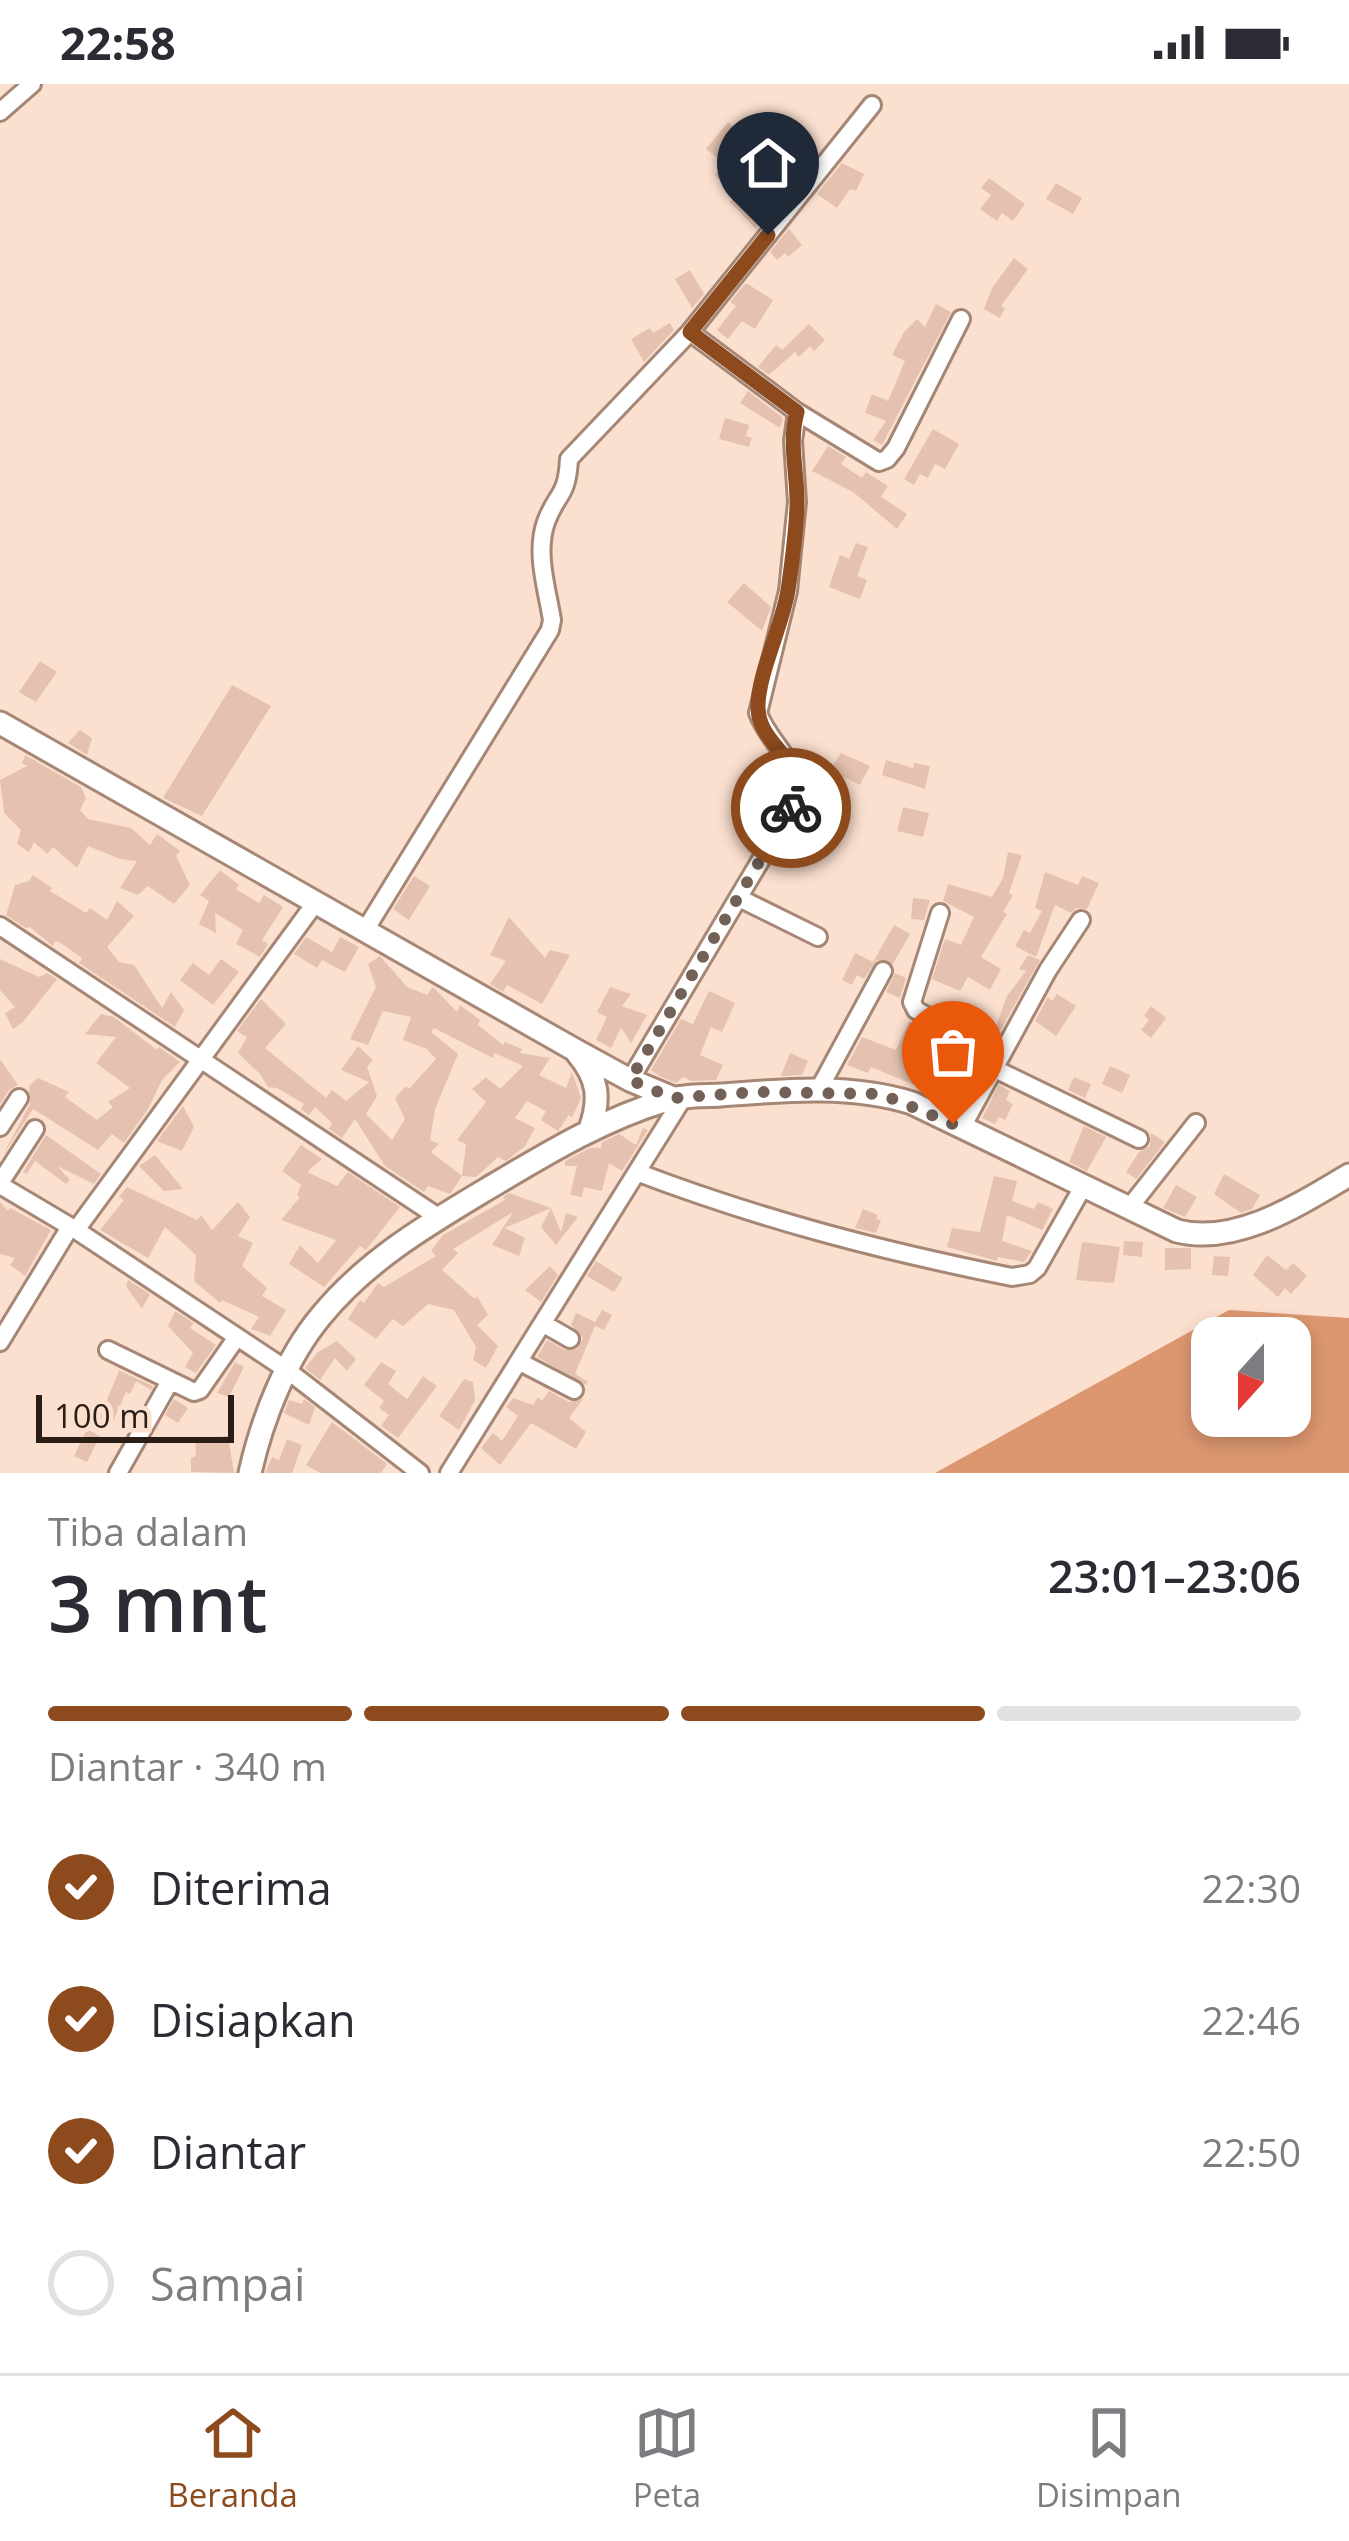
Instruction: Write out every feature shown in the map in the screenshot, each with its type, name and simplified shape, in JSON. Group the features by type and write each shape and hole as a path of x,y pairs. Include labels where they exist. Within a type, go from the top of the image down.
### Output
{"main road":[{"path":"0,723 575,1050 630,1080 678,1098"},
{"path":"575,1050 590,1068 598,1096 590,1129"},
{"path":"250,1473 287,1370 319,1318 345,1289 437,1217 590,1129 678,1098 818,1091 881,1094 912,1103 1178,1231 1216,1235 1253,1225 1349,1175"}],"street":[{"path":"0,112 32,84"},
{"path":"364,932 550,630 544,525 568,482 569,459 690,332 872,105"},
{"path":"690,332 870,460 887,459 961,319"},
{"path":"630,1080 794,804 799,786 758,712 788,591 797,502 793,441 797,412"},
{"path":"739,898 818,937"},
{"path":"0,1342 73,1228 316,902"},
{"path":"940,914 912,1002 916,1010 997,1063 1138,1139"},
{"path":"962,1129 1048,970 1081,920"},
{"path":"0,926 437,1217"},
{"path":"818,1091 883,971"},
{"path":"0,1126 20,1098"},
{"path":"449,1473 639,1173 678,1098"},
{"path":"1129,1208 1196,1123"},
{"path":"35,1130 0,1184 287,1370 420,1473"},
{"path":"639,1173 738,1211 819,1235 1012,1277 1037,1268 1084,1185"},
{"path":"544,1324 570,1339"},
{"path":"108,1350 194,1392 237,1337"},
{"path":"520,1362 574,1390"},
{"path":"118,1473 169,1383"}],"shaded area":[{"path":"1229,1310 1349,1318 1349,1473 935,1473 1191,1331 1191,1437 1311,1437 1311,1317 1216,1317"}],"building":[{"path":"728,122 794,182 756,229 730,202 736,196 715,175 725,164 706,149"},
{"path":"842,163 864,174 856,191 850,189 837,208 817,194"},
{"path":"989,178 1025,204 1013,221 1002,213 997,221 980,209 991,195 981,188"},
{"path":"1056,183 1082,198 1073,214 1046,199"},
{"path":"789,229 802,245 777,260 770,252"},
{"path":"1014,258 1028,269 1001,306 1005,308 1000,318 984,309 992,288"},
{"path":"690,270 704,294 692,308 675,279"},
{"path":"746,283 773,300 755,329 742,321 728,339 717,330 736,306 730,302"},
{"path":"936,304 951,312 882,445 873,440 886,421 865,413 872,394 888,401 905,361 892,355 917,319 925,327"},
{"path":"670,323 674,330 644,362 631,339"},
{"path":"809,324 825,340 814,351 810,346 799,357 795,352 769,375 758,367 776,345 782,350"},
{"path":"748,391 783,418 780,428 740,403"},
{"path":"725,418 749,425 749,447 719,439"},
{"path":"933,429 959,444 945,469 935,464 928,478 920,474 914,485 904,479"},
{"path":"828,446 846,457 841,464 862,478 866,472 888,486 881,497 907,514 897,529 853,492 812,471"},
{"path":"856,543 868,547 857,576 867,580 860,599 829,587 840,555 849,559"},
{"path":"744,583 771,607 762,631 727,602"},
{"path":"40,661 57,672 36,702 19,692"},
{"path":"232,685 271,706 202,816 163,798"},
{"path":"80,730 92,738 87,755 68,743"},
{"path":"841,753 870,766 860,785 844,777 836,790 822,782"},
{"path":"25,755 81,787 86,798 80,810 88,819 131,828 150,845 157,834 180,851 176,856 190,885 174,904 148,886 138,895 120,888 137,861 88,846 77,868 53,847 47,854 34,842 29,852 17,844 21,830 4,813 0,780 27,766 22,763"},
{"path":"886,760 913,768 914,763 930,766 925,789 882,775"},
{"path":"903,807 929,813 923,837 897,831"},
{"path":"1008,852 1022,855 1009,893 1013,895 1003,912 1007,914 981,957 1001,969 990,990 968,977 960,991 932,979 945,939 961,945 974,917 943,901 948,884 992,897 1003,878"},
{"path":"220,870 239,885 236,889 259,903 264,895 283,907 262,940 268,944 260,957 236,944 243,930 215,913 216,933 199,924 209,901 200,895"},
{"path":"1045,872 1078,885 1082,876 1099,883 1087,909 1076,908 1071,913 1055,905 1036,957 1015,946 1024,930 1030,933 1042,911 1035,908"},
{"path":"33,875 86,913 90,908 107,920 117,901 134,916 107,947 119,962 134,965 162,1008 171,992 184,1010 175,1027 79,963 82,958 59,942 53,946 6,915 15,885"},
{"path":"414,876 430,886 409,920 393,909"},
{"path":"913,898 930,900 924,920 911,919"},
{"path":"509,917 545,958 550,950 570,955 542,1004 507,985 503,992 490,984 506,961 490,955"},
{"path":"894,925 910,934 893,964 877,960 864,979 857,975 852,985 842,980 855,953 873,962"},
{"path":"306,937 332,952 340,937 359,947 345,972 322,960 317,968 294,954"},
{"path":"1028,955 1040,960 1000,1031 995,1029 1007,996 1026,971 1019,969"},
{"path":"380,956 407,987 427,995 433,987 457,1012 460,1005 480,1020 478,1025 503,1045 550,1058 539,1075 566,1088 572,1072 581,1098 572,1118 569,1115 558,1131 541,1120 546,1111 527,1101 515,1118 535,1128 525,1146 506,1161 498,1157 476,1177 462,1176 450,1194 428,1186 424,1192 385,1166 355,1119 342,1138 329,1129 332,1123 315,1107 309,1115 301,1109 304,1104 268,1087 238,1053 247,1037 237,1031 261,999 286,1024 265,1048 326,1098 332,1090 346,1101 369,1082 341,1070 358,1046 373,1060 367,1067 377,1096 366,1114 392,1140 405,1119 395,1098 436,1059 427,1049 403,1040 411,1017 383,1011 368,1045 350,1039 376,987 368,964","holes":["434,1028 493,1058 495,1053 523,1066 500,1089 486,1077 472,1089 486,1102 457,1140 466,1144 462,1176 431,1152 439,1144 430,1140 435,1109 458,1054 431,1032"]},
{"path":"0,959 39,977 47,973 57,979 13,1029 5,1013 15,1007 0,990"},
{"path":"221,959 239,972 213,1005 180,980 193,963 209,975"},
{"path":"895,973 906,978 900,998 886,992"},
{"path":"610,987 631,994 622,1006 647,1015 631,1043 621,1028 611,1048 596,1040 607,1017 597,1012"},
{"path":"709,991 735,1003 722,1032 711,1027 700,1055 723,1065 716,1080 683,1077 676,1083 661,1077 651,1070 681,1019 693,1024"},
{"path":"1057,994 1076,1006 1056,1036 1035,1021 1048,997 1052,1001"},
{"path":"1151,1006 1166,1018 1151,1038 1141,1030"},
{"path":"101,1014 114,1017 180,1062 162,1080 148,1109 124,1143 112,1134 98,1150 33,1109 3,1155 30,1104 29,1086 38,1078 69,1092 65,1097 97,1120 113,1107 108,1102 130,1088 96,1063 116,1037 85,1034"},
{"path":"909,1021 982,1062 958,1108 948,1104 959,1082 933,1068 924,1089 871,1067 868,1073 847,1065 862,1037 896,1050"},
{"path":"790,1053 808,1061 802,1075 781,1076"},
{"path":"0,1059 18,1085 0,1104"},
{"path":"1110,1066 1130,1075 1122,1093 1102,1084"},
{"path":"1074,1077 1091,1084 1085,1098 1068,1090"},
{"path":"999,1085 1010,1091 1006,1100 1013,1104 1005,1120 999,1117 995,1124 982,1118"},
{"path":"183,1106 194,1127 182,1151 157,1141"},
{"path":"1084,1126 1106,1137 1087,1171 1069,1162"},
{"path":"643,1128 648,1130 622,1171 609,1163 602,1191 584,1187 582,1197 570,1195 577,1166 565,1166 565,1161 590,1148 601,1148 602,1142 619,1134 636,1145"},
{"path":"1151,1133 1165,1142 1136,1179 1126,1172 1139,1152 1150,1146"},
{"path":"46,1135 101,1174 94,1184 57,1166 70,1180 66,1184 35,1161 27,1174 23,1172"},
{"path":"301,1145 322,1159 307,1172 337,1186 348,1172 400,1207 366,1250 360,1246 324,1287 289,1264 300,1245 318,1263 336,1240 281,1220 300,1197 301,1185 282,1171"},
{"path":"155,1155 183,1189 164,1191 139,1166"},
{"path":"1224,1174 1260,1195 1252,1209 1241,1213 1214,1194"},
{"path":"994,1176 1017,1181 1012,1201 1034,1209 1038,1202 1053,1209 1042,1230 1007,1215 1002,1241 1032,1251 1024,1262 998,1257 997,1261 947,1247 952,1228 980,1232"},
{"path":"1176,1185 1197,1197 1185,1217 1163,1208"},
{"path":"127,1187 197,1220 201,1215 212,1230 238,1202 250,1217 238,1236 253,1243 242,1266 267,1288 262,1296 286,1310 270,1336 251,1329 259,1317 220,1303 194,1281 196,1255 165,1227 148,1258 100,1230 124,1200 119,1197"},
{"path":"509,1193 551,1208 505,1228 525,1238 519,1256 492,1245 513,1212 453,1249 458,1253 442,1270 475,1299 477,1296 488,1315 477,1325 498,1346 486,1368 473,1360 476,1347 454,1310 428,1304 403,1326 393,1319 376,1339 348,1319 378,1283 384,1287 436,1256 431,1251 443,1235 505,1200"},
{"path":"0,1202 8,1211 51,1230 25,1276 10,1265 15,1258 0,1254"},
{"path":"551,1208 561,1232 566,1213 578,1217 556,1245 541,1227"},
{"path":"863,1209 881,1220 876,1233 855,1228"},
{"path":"1124,1241 1143,1242 1142,1257 1123,1255"},
{"path":"1082,1242 1120,1247 1114,1283 1076,1280"},
{"path":"1165,1248 1191,1248 1191,1269 1165,1270"},
{"path":"1267,1255 1286,1270 1293,1263 1307,1276 1291,1294 1285,1288 1278,1297 1253,1275"},
{"path":"1214,1256 1230,1257 1228,1276 1212,1275"},
{"path":"596,1261 623,1278 614,1292 587,1276"},
{"path":"550,1266 558,1275 541,1302 525,1290"},
{"path":"128,1280 150,1294 142,1309 126,1286"},
{"path":"602,1310 612,1315 604,1330 595,1326 575,1374 586,1385 537,1357 547,1340 565,1350 577,1349 583,1338 571,1325 576,1313 595,1322"},
{"path":"175,1311 216,1345 196,1373 185,1367 193,1353 168,1326"},
{"path":"337,1341 356,1359 347,1371 335,1358 320,1380 305,1368 318,1352"},
{"path":"235,1362 244,1367 229,1397 217,1393"},
{"path":"381,1362 396,1371 388,1384 407,1399 423,1376 437,1386 398,1438 381,1426 389,1415 379,1408 384,1401 364,1385"},
{"path":"116,1369 153,1386 151,1390 136,1381 111,1426 98,1421"},
{"path":"464,1379 473,1382 475,1400 459,1430 439,1416"},
{"path":"549,1391 569,1402 583,1399 569,1418 586,1432 576,1449 531,1423 500,1465 481,1448 493,1433 502,1441 518,1416 506,1407 513,1398 533,1405"},
{"path":"174,1399 188,1408 178,1423 165,1415"},
{"path":"304,1399 315,1407 309,1425 284,1413 289,1400 302,1404"},
{"path":"332,1422 387,1464 381,1473 320,1473 306,1465"},
{"path":"87,1429 100,1436 87,1462 74,1456"},
{"path":"228,1436 234,1473 191,1472 195,1438"},
{"path":"287,1439 302,1445 292,1473 265,1473 272,1457 279,1460"}],"way so far":[{"path":"791,808 630,1080 673,1098 756,1092 881,1094 912,1103 953,1124"}],"route":[{"path":"768,235 690,332 797,412 793,467 797,502 788,591 758,702 762,723 794,770 799,786 791,808"}]}
